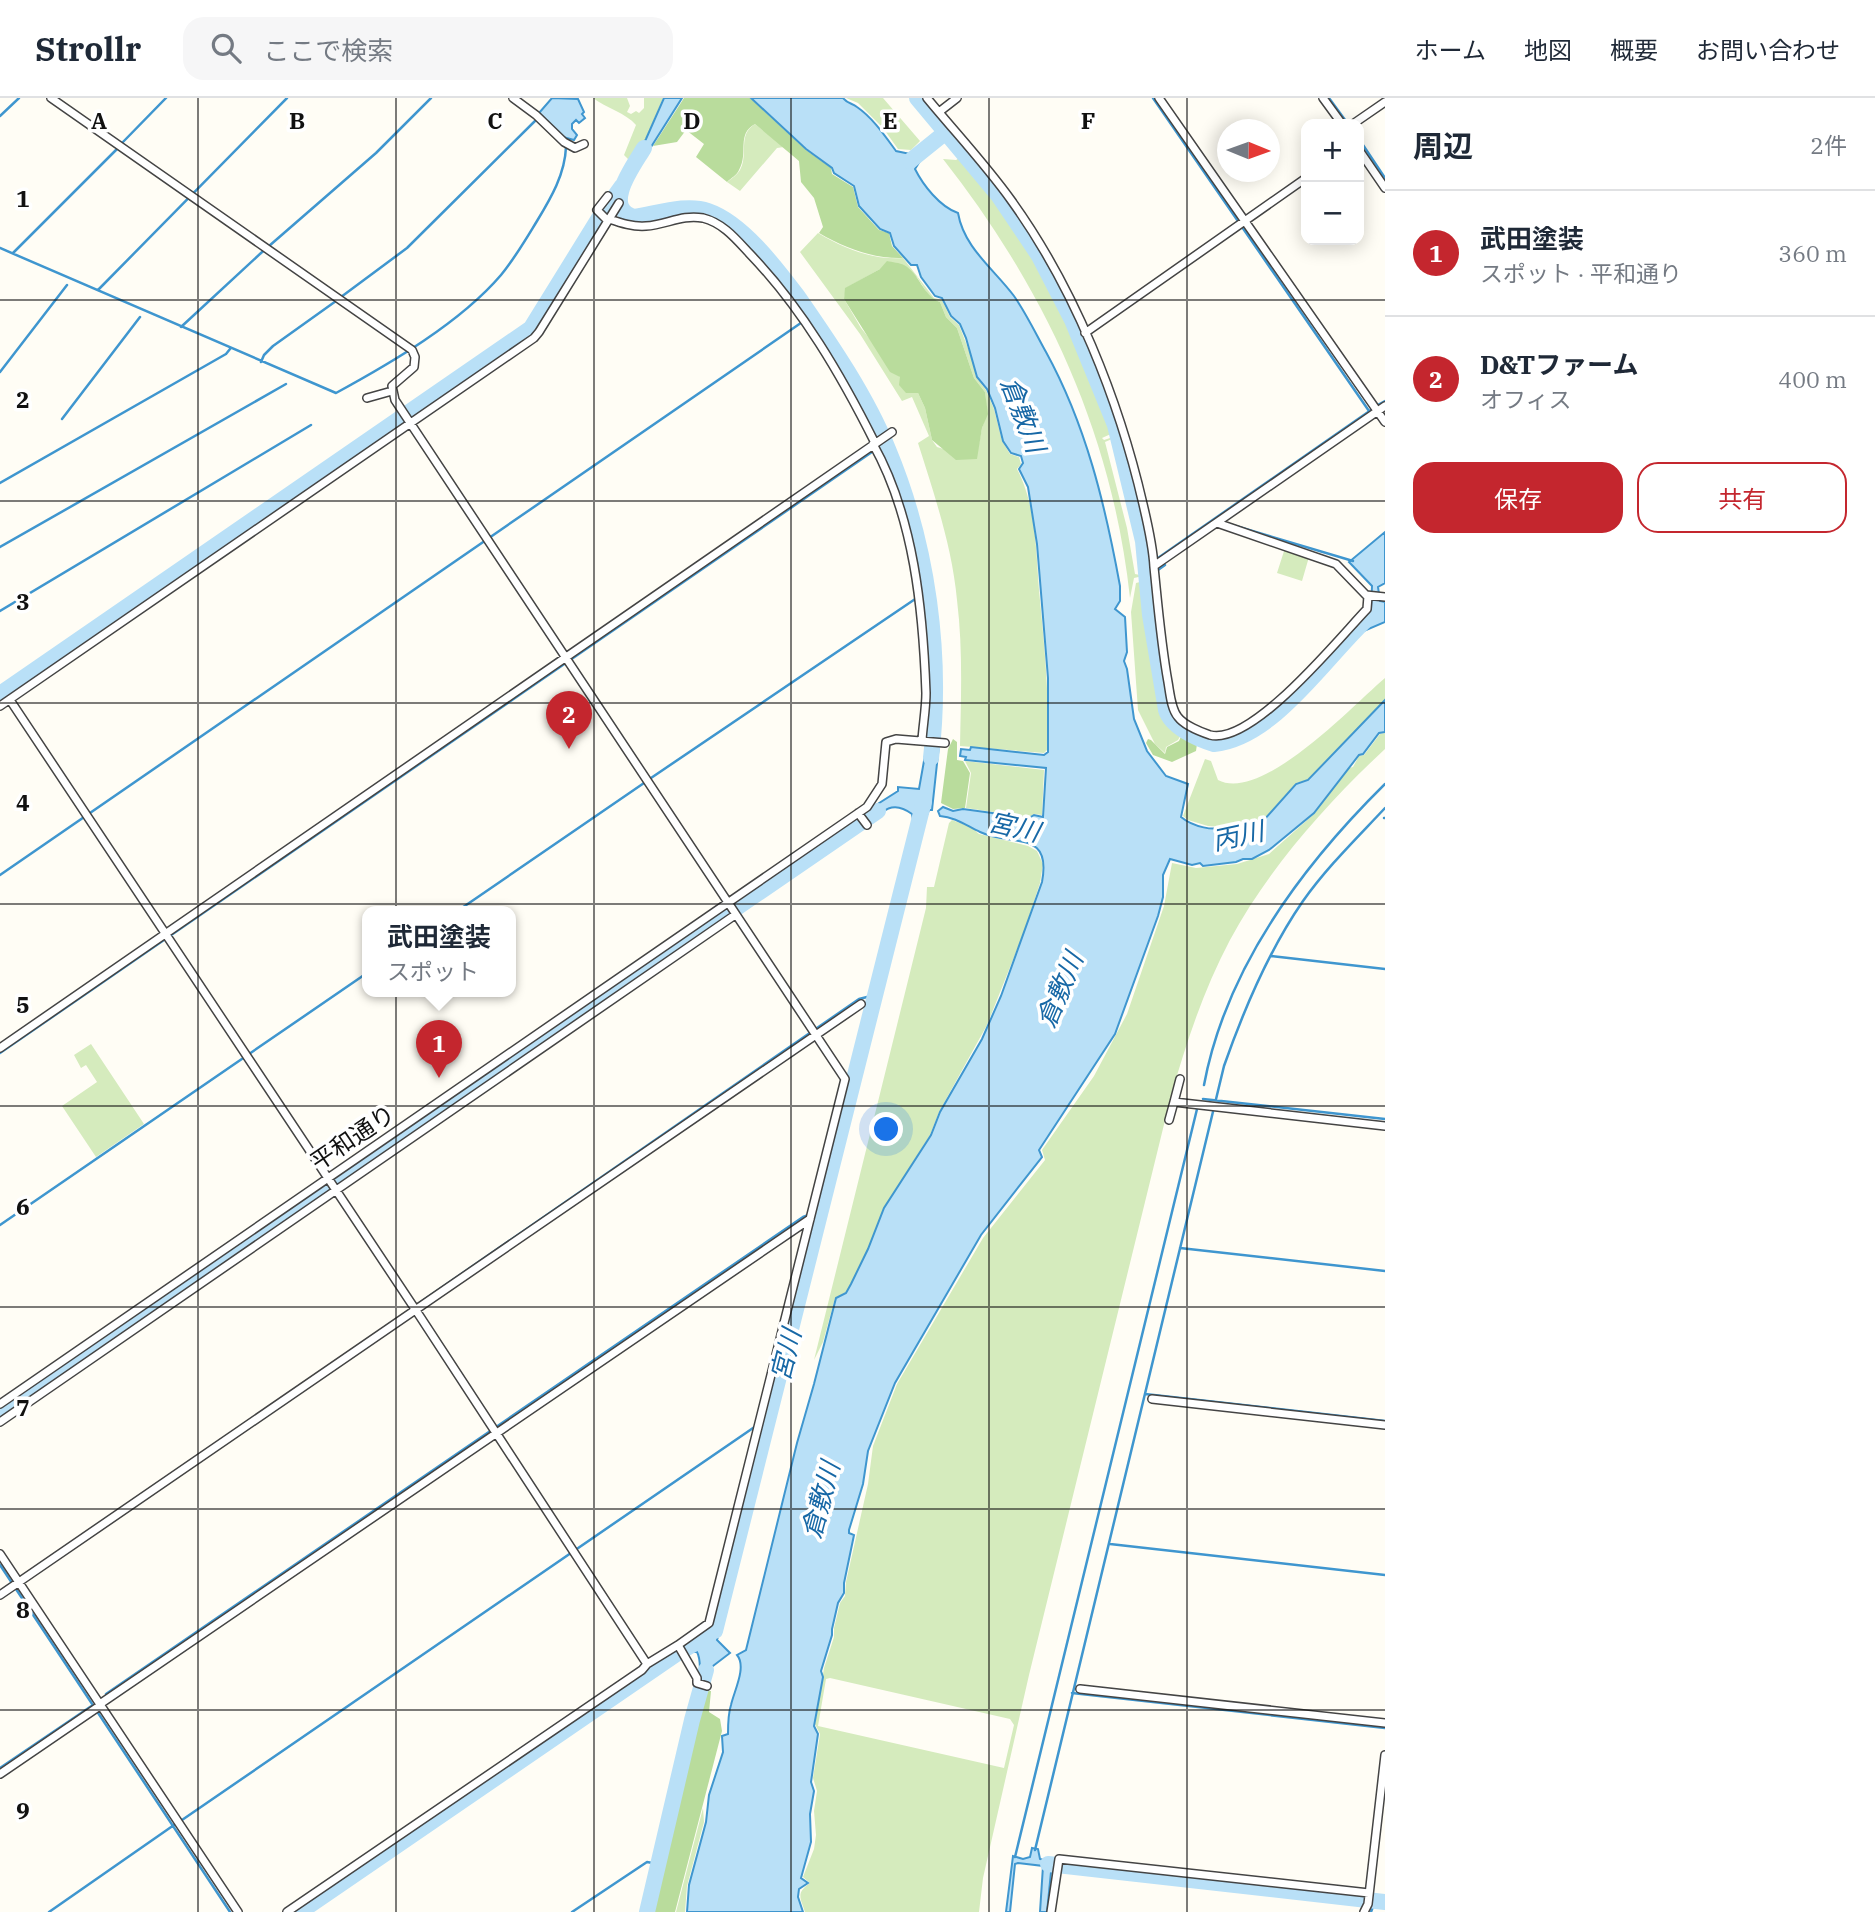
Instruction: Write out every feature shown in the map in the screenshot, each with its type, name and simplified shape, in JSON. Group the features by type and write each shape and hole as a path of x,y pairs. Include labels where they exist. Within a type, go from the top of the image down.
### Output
{"street":[{"path":"51,98 411,348 415,357 414,367 394,382 392,391 407,418 845,1079 709,1623 287,1912"},
{"path":"513,98 566,143 575,148 582,146"},
{"path":"927,98 1011,200 1051,264 1085,333 1127,440 1149,531 1157,613 1172,706 1177,716 1185,723 1216,736 1259,718 1276,705 1367,609 1370,596"},
{"path":"939,112 957,98"},
{"path":"1159,98 1242,224 1385,422"},
{"path":"1323,98 1338,119"},
{"path":"1360,119 1385,102"},
{"path":"1364,157 1385,188"},
{"path":"1085,333 1301,182"},
{"path":"608,196 597,210 606,217 635,226 684,217 713,221 725,229 760,264 824,349 883,460 903,521 918,596 926,691 924,741 942,742"},
{"path":"0,706 407,418 539,332 606,217 619,203"},
{"path":"368,398 381,392 392,391"},
{"path":"1154,566 1385,406"},
{"path":"0,1048 567,661 891,433"},
{"path":"1217,523 1336,564 1370,596 1382,597"},
{"path":"10,699 647,1664"},
{"name":"平和通り","path":"0,1404 859,814 881,789 886,742 896,739 924,741"},
{"path":"859,814 866,825"},
{"path":"0,1422 735,914"},
{"path":"0,1595 17,1586 813,1032 861,1003"},
{"path":"1169,1120 1180,1079"},
{"path":"1174,1102 1385,1126"},
{"path":"0,1774 494,1431 810,1216"},
{"path":"1152,1399 1385,1425"},
{"path":"0,1554 17,1586 238,1912"},
{"path":"679,1646 697,1678 697,1683 704,1685"},
{"path":"1080,1689 1385,1723"},
{"path":"1051,1912 1059,1859 1367,1901 1385,1755"}],"green space":[{"path":"593,98 627,98 630,106 627,112 631,114 636,111 639,113 644,108 644,98 663,98 646,138 631,162 624,155 636,125"},
{"path":"684,98 750,98 806,150 831,168 832,174 853,187 858,207 879,230 889,233 892,246 903,258 860,252 819,233 823,227 814,198 801,182 799,161 755,124 749,128 744,138 742,164 727,182 696,157 704,144 686,130 677,142 653,146"},
{"path":"846,98 883,98 920,141 911,150 898,149 883,128 858,103"},
{"path":"755,124 784,147 777,148 740,191 727,182 740,170 746,134"},
{"path":"961,157 987,189 1031,254 1068,322 1099,394 1113,433 1102,438 1104,440 1113,437 1126,487 1112,439 1105,442 1127,528 1135,574 1140,575 1142,571 1134,523 1143,576 1134,578 1130,598 1121,537 1108,478 1090,420 1068,365 1013,259 980,208 943,159 956,160"},
{"path":"818,233 859,252 880,257 903,258 934,298 942,300 950,317 959,325 973,361 976,377 986,390 994,409 1002,441 1010,454 1019,457 1021,464 1017,469 1032,513 1047,690 1048,730 1047,750 1044,753 960,746 959,618 955,580 942,520 918,443 929,436 912,397 902,401 860,334 800,252","holes":["880,269 917,277 931,299 940,302 946,317 957,328 974,378 985,392 987,414 976,459 937,447 932,440 925,408 918,393 900,377 861,328 844,299 846,288"]},
{"path":"887,261 902,264 909,269 929,295 940,302 946,317 957,328 974,378 985,392 988,414 982,428 977,459 956,460 932,440 925,408 918,393 906,393 899,385 900,377 890,372 844,299 845,288 880,269"},
{"path":"1285,548 1309,557 1302,581 1277,573"},
{"path":"1144,581 1146,618 1161,707 1169,722 1182,733 1178,740 1166,747 1165,753 1155,744 1138,710 1131,612 1136,583"},
{"path":"1385,678 1385,699 1379,706 1307,780 1296,783 1264,819 1248,826 1227,824 1222,827 1208,826 1183,816 1205,759 1211,761 1218,780 1236,783 1258,778 1306,748"},
{"path":"1385,733 1385,749 1320,814 1280,863 1245,914 1212,978 1189,1036 1171,1096 1029,1675 983,1878 979,1912 805,1912 800,1896 810,1883 803,1877 814,1849 816,1835 814,1811 817,1791 813,1778 820,1734 815,1724 824,1668 834,1637 840,1603 845,1596 873,1446 897,1384 983,1238 1045,1160 1042,1150 1094,1076 1127,1014 1164,906 1172,863 1196,868 1237,864 1269,854 1314,814 1349,768 1353,767 1359,756 1364,755 1380,734","holes":["830,1678 1010,1719 1014,1725 1004,1768 818,1726 826,1679"]},
{"path":"1182,734 1197,744 1196,751 1172,762 1153,755 1146,743 1148,739 1151,740 1165,754 1167,747 1179,741"},
{"path":"953,739 957,742 957,760 963,761 970,773 965,808 953,809 941,803 948,749"},
{"path":"965,761 1044,770 1042,815 1034,814 1029,817 966,808 971,773"},
{"path":"952,820 971,827 979,834 1028,846 1037,851 1043,864 1040,883 1024,932 987,1025 939,1112 930,1135 884,1208 851,1284 846,1292 835,1298 823,1342 814,1360 926,908 927,887 934,887 949,823"},
{"path":"91,1044 144,1124 96,1157 62,1106 97,1082 86,1065 81,1068 74,1055"},
{"path":"707,1691 711,1691 709,1712 720,1719 722,1731 675,1912 654,1912 699,1712"},
{"path":"703,1808 704,1822 687,1886 685,1912 676,1912"}],"water":[{"path":"552,98 578,99 585,118 572,124 577,135 574,140 563,137 539,113"},
{"path":"664,98 682,98 639,166 633,163"},
{"path":"751,98 843,98 868,116 896,151 910,154 924,147 925,153 915,169 918,175 939,201 958,213 961,226 973,248 1023,309 1060,380 1083,436 1108,525 1120,586 1120,601 1115,609 1125,617 1127,652 1124,661 1134,719 1147,751 1166,776 1188,784 1181,817 1197,826 1210,828 1227,825 1248,827 1264,820 1296,784 1308,780 1385,700 1385,732 1379,733 1363,754 1359,755 1314,813 1269,850 1252,859 1203,866 1200,863 1192,865 1170,859 1163,875 1163,897 1158,916 1115,1034 1039,1150 1042,1157 981,1235 895,1383 868,1451 863,1484 849,1530 849,1533 854,1535 844,1593 838,1603 821,1671 823,1677 814,1726 818,1734 811,1782 814,1791 810,1814 811,1842 801,1878 808,1883 799,1889 798,1897 803,1912 687,1912 689,1885 706,1822 709,1795 723,1752 722,1736 728,1734 729,1712 741,1666 737,1655 746,1650 836,1298 846,1293 868,1249 884,1208 931,1135 940,1112 982,1039 1001,996 1042,882 1044,865 1041,854 1035,847 980,832 956,820 940,816 938,811 943,807 953,811 963,809 1029,818 1034,815 1043,817 1046,768 965,760 966,757 960,756 961,749 970,750 971,747 1044,755 1048,752 1048,678 1037,544 1028,487 1019,469 1023,463 1021,456 1011,453 1003,441 995,408 987,389 977,377 966,338 942,298 935,296 921,277 917,265 911,265 894,246 890,233 880,229 859,206 854,186 834,173 832,168 806,149"},
{"path":"1385,532 1385,583 1378,587 1380,601 1385,602 1385,622 1359,633 1353,639 1348,633 1371,609 1372,586 1349,562"},
{"path":"927,744 939,745 932,810 929,810 924,822 913,820 912,814 894,807 868,822 862,814 898,791 898,787 919,789"},
{"path":"715,1611 726,1613 717,1640 730,1653 709,1669 707,1683 701,1678 697,1652 686,1652 682,1645 711,1626"},
{"path":"1032,1848 1038,1849 1040,1859 1052,1862 1047,1912 1040,1912 1043,1866 1018,1863 1015,1864 1010,1912 1006,1912 1013,1856 1023,1859 1030,1857"}],"waterway":[{"path":"0,116 19,98"},
{"path":"122,143 166,98"},
{"path":"98,290 287,98"},
{"path":"181,327 376,153 431,98"},
{"path":"917,98 998,195 1039,256 1072,320 1115,425 1143,541 1150,615 1166,710 1173,722 1193,736 1214,744 1236,739 1277,713 1364,622"},
{"path":"1153,98 1369,411"},
{"path":"1329,98 1344,119"},
{"path":"341,297 407,248 538,118"},
{"path":"910,161 946,132"},
{"path":"1364,146 1385,178"},
{"path":"0,248 336,393 402,355 445,326 501,275 552,195 563,167 566,147"},
{"path":"644,148 628,174 620,195 620,204 625,212 634,217 681,209 699,209 721,217 746,236 799,298 848,371 879,429 902,486 913,523 929,601 935,680 931,758"},
{"path":"13,253 117,149"},
{"path":"0,694 531,328 622,186"},
{"path":"0,372 67,285"},
{"path":"261,362 273,346 336,301"},
{"path":"0,875 811,316"},
{"path":"62,419 140,317"},
{"path":"0,483 226,354 230,349"},
{"path":"0,547 286,384"},
{"path":"1376,406 1385,401"},
{"path":"1158,558 1371,410"},
{"path":"0,611 311,425"},
{"path":"0,1053 885,443"},
{"path":"1229,524 1353,561"},
{"path":"1158,570 1165,565"},
{"path":"1147,571 1151,570"},
{"path":"651,778 927,591"},
{"path":"465,906 644,783"},
{"path":"1204,1085 1230,1000 1272,921 1325,849 1385,784"},
{"name":"宮川","path":"715,1631 924,801"},
{"path":"1035,1850 1224,1066 1258,980 1279,939 1322,876 1385,808"},
{"path":"0,1413 878,811"},
{"path":"1271,956 1385,969"},
{"path":"0,1225 362,976"},
{"path":"415,1306 859,999 875,995"},
{"path":"1203,1099 1385,1119"},
{"path":"1015,1857 1198,1105"},
{"path":"106,1694 803,1217 820,1214"},
{"path":"1180,1248 1385,1271"},
{"path":"1145,1394 1385,1421"},
{"path":"182,1820 769,1417"},
{"path":"1110,1544 1385,1575"},
{"path":"0,1565 230,1912"},
{"path":"300,1912 697,1642"},
{"name":"宮川","path":"647,1912 706,1670"},
{"path":"1072,1693 1385,1728"},
{"path":"0,1768 93,1705"},
{"path":"49,1912 174,1825"},
{"path":"572,1912 647,1862 658,1864"},
{"path":"1048,1864 1385,1902"},
{"path":"1371,1912 1375,1901"}],"place":[{"name":"D&Tファーム","path":"569,749"},
{"name":"武田塗装","path":"439,1078"}],"water label":[{"name":"倉敷川","path":"1023,415"},
{"name":"丙川","path":"1238,836"},
{"name":"倉敷川","path":"1060,990"},
{"name":"倉敷川","path":"821,1500"}]}
